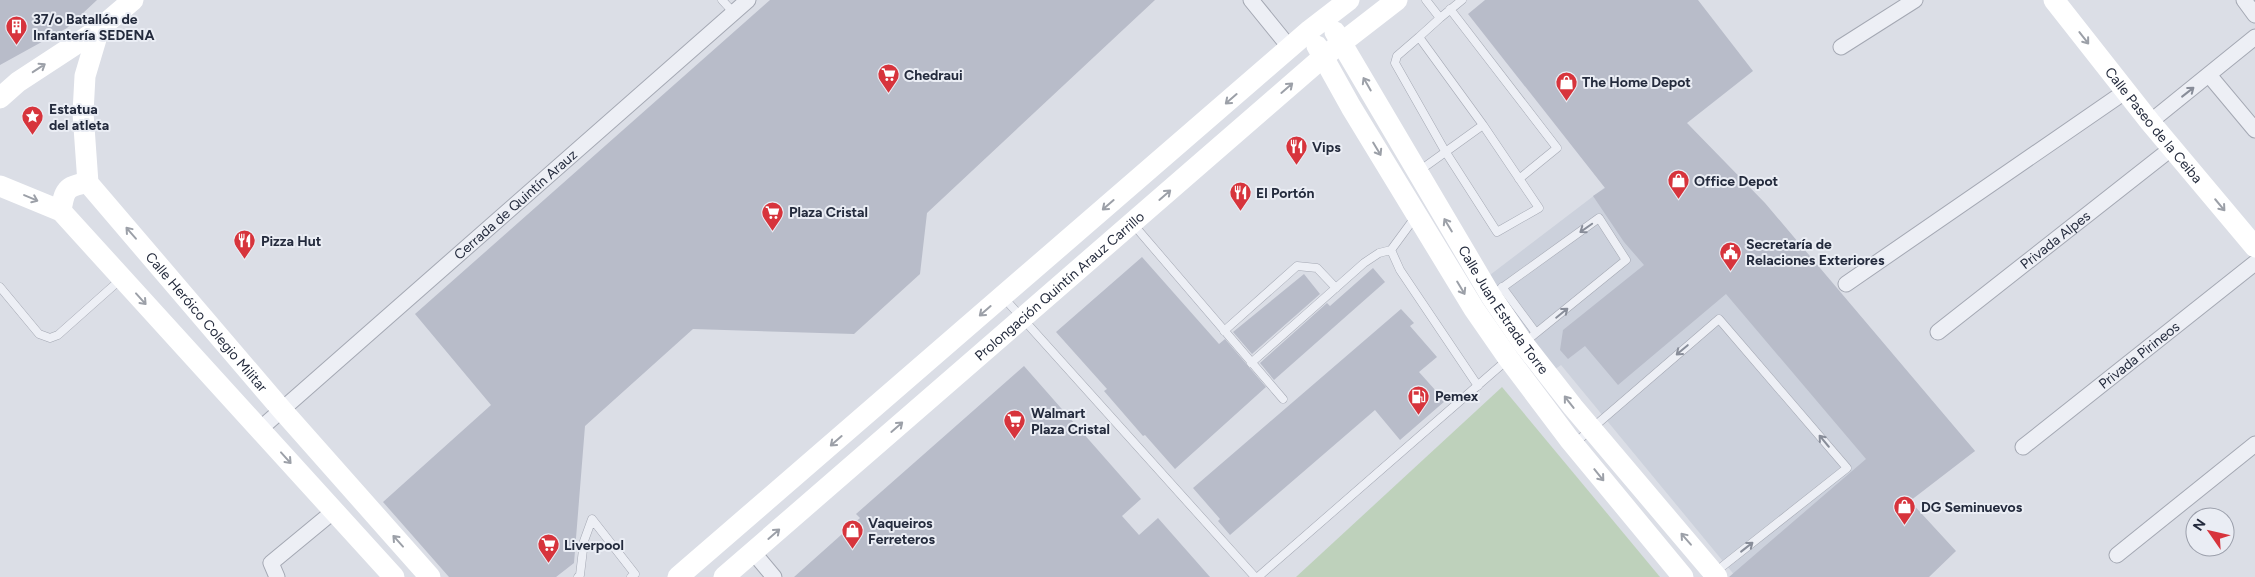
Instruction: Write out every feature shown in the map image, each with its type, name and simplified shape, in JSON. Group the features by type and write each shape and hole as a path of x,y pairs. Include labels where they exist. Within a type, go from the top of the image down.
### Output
{"street":[{"path":"0,98 18,82 99,29 133,0"},
{"name":"Cerrada de Quintín Arauz","path":"260,429 748,0"},
{"path":"1251,0 1290,48"},
{"path":"678,577 1290,48 1349,0"},
{"name":"Prolongación Quintín Arauz Carrillo","path":"724,577 1322,58 1398,0"},
{"path":"1841,47 1915,0"},
{"name":"Calle Paseo de la Ceiba","path":"2054,0 2150,122 2255,247"},
{"path":"2244,0 2255,14"},
{"name":"Calle Juan Estrada Torre","path":"1318,24 1342,42 1408,179 1417,214 1474,309 1508,358 1574,444 1683,577"},
{"name":"Calle Juan Estrada Torre","path":"1318,24 1322,58 1408,179 1497,292 1591,428 1713,576"},
{"path":"61,212 63,196 69,188 76,184 88,183 83,104 86,76 99,29"},
{"path":"2150,122 2255,37"},
{"path":"2209,75 2255,130"},
{"path":"1846,284 2126,92"},
{"name":"Privada Alpes","path":"1938,332 2172,148"},
{"path":"1165,156 1184,178"},
{"name":"Calle Heróico Colegio Militar","path":"88,183 282,410 430,577"},
{"path":"0,186 61,212 394,577"},
{"name":"Privada Pirineos","path":"2023,447 2255,263"},
{"path":"2117,555 2255,444"},
{"path":"778,490 797,513"},
{"path":"277,577 271,563 334,511"},
{"path":"752,552 774,577"}],"lane":[{"path":"722,0 734,13"},
{"path":"1426,0 1440,18"},
{"path":"1419,36 1483,125 1539,208 1497,232 1445,151 1395,63 1397,56 1419,36 1462,0"},
{"path":"1450,10 1558,148 1519,179"},
{"path":"1408,179 1483,125"},
{"path":"1251,363 1364,263 1379,253 1391,250 1417,214"},
{"path":"1497,292 1599,218 1626,260 1530,338"},
{"path":"1133,223 1283,399"},
{"path":"1391,250 1400,270 1478,386"},
{"path":"1224,331 1297,266 1317,268 1336,288"},
{"path":"0,287 39,334 50,338 58,335 122,278"},
{"path":"1003,296 1256,577 1508,358"},
{"path":"1574,444 1719,319 1847,468 1713,576"},
{"path":"578,577 580,575 586,531 592,519 635,574 632,577"}],"shaded area":[{"path":"1688,124 1975,451 1736,577 1561,365 1554,370 1486,278"}],"green space":[{"path":"1502,387 1660,577 1296,577"}],"building":[{"name":"37/o Batallón de Infantería SEDENA","path":"0,0 97,0 67,28 0,65"},
{"path":"770,0 1155,0 927,213 920,274 854,334 693,329 585,426 574,563 556,577 449,577 383,502 491,405 415,314"},
{"path":"1485,0 1698,0 1753,71 1687,123 1765,203 1975,451 1910,501 1956,551 1929,577 1729,577 1866,459 1726,294 1618,385 1585,346 1568,359 1560,350 1563,330 1644,265 1624,242 1593,196 1605,188 1468,14"},
{"path":"1142,257 1219,344 1225,339 1266,387 1175,469 1145,435 1143,436 1104,391 1107,389 1056,332"},
{"path":"1373,268 1385,282 1274,380 1260,363 1327,303 1330,306"},
{"path":"1304,274 1320,294 1252,354 1233,332"},
{"path":"1401,309 1414,323 1410,326 1437,357 1419,372 1445,401 1400,440 1375,410 1230,535 1218,521 1220,519 1193,488"},
{"name":"Walmart Plaza Cristal","path":"1024,366 1141,499 1122,516 1139,535 1158,518 1210,577 794,577 860,518 856,514"}],"place":[{"name":"37/o Batallón de Infantería SEDENA","path":"17,46"},
{"name":"Chedraui","path":"888,94"},
{"name":"The Home Depot","path":"1566,101"},
{"name":"Estatua del atleta","path":"33,136"},
{"name":"Vips","path":"1296,166"},
{"name":"Office Depot","path":"1678,200"},
{"name":"El Portón","path":"1240,212"},
{"name":"Plaza Cristal","path":"773,231"},
{"name":"Pizza Hut","path":"245,260"},
{"name":"Secretaría de Relaciones Exteriores","path":"1730,271"},
{"name":"Pemex","path":"1419,415"},
{"name":"Walmart Plaza Cristal","path":"1015,440"},
{"name":"DG Seminuevos","path":"1905,526"},
{"name":"Vaqueiros Ferreteros","path":"852,550"},
{"name":"Liverpool","path":"548,564"}]}
